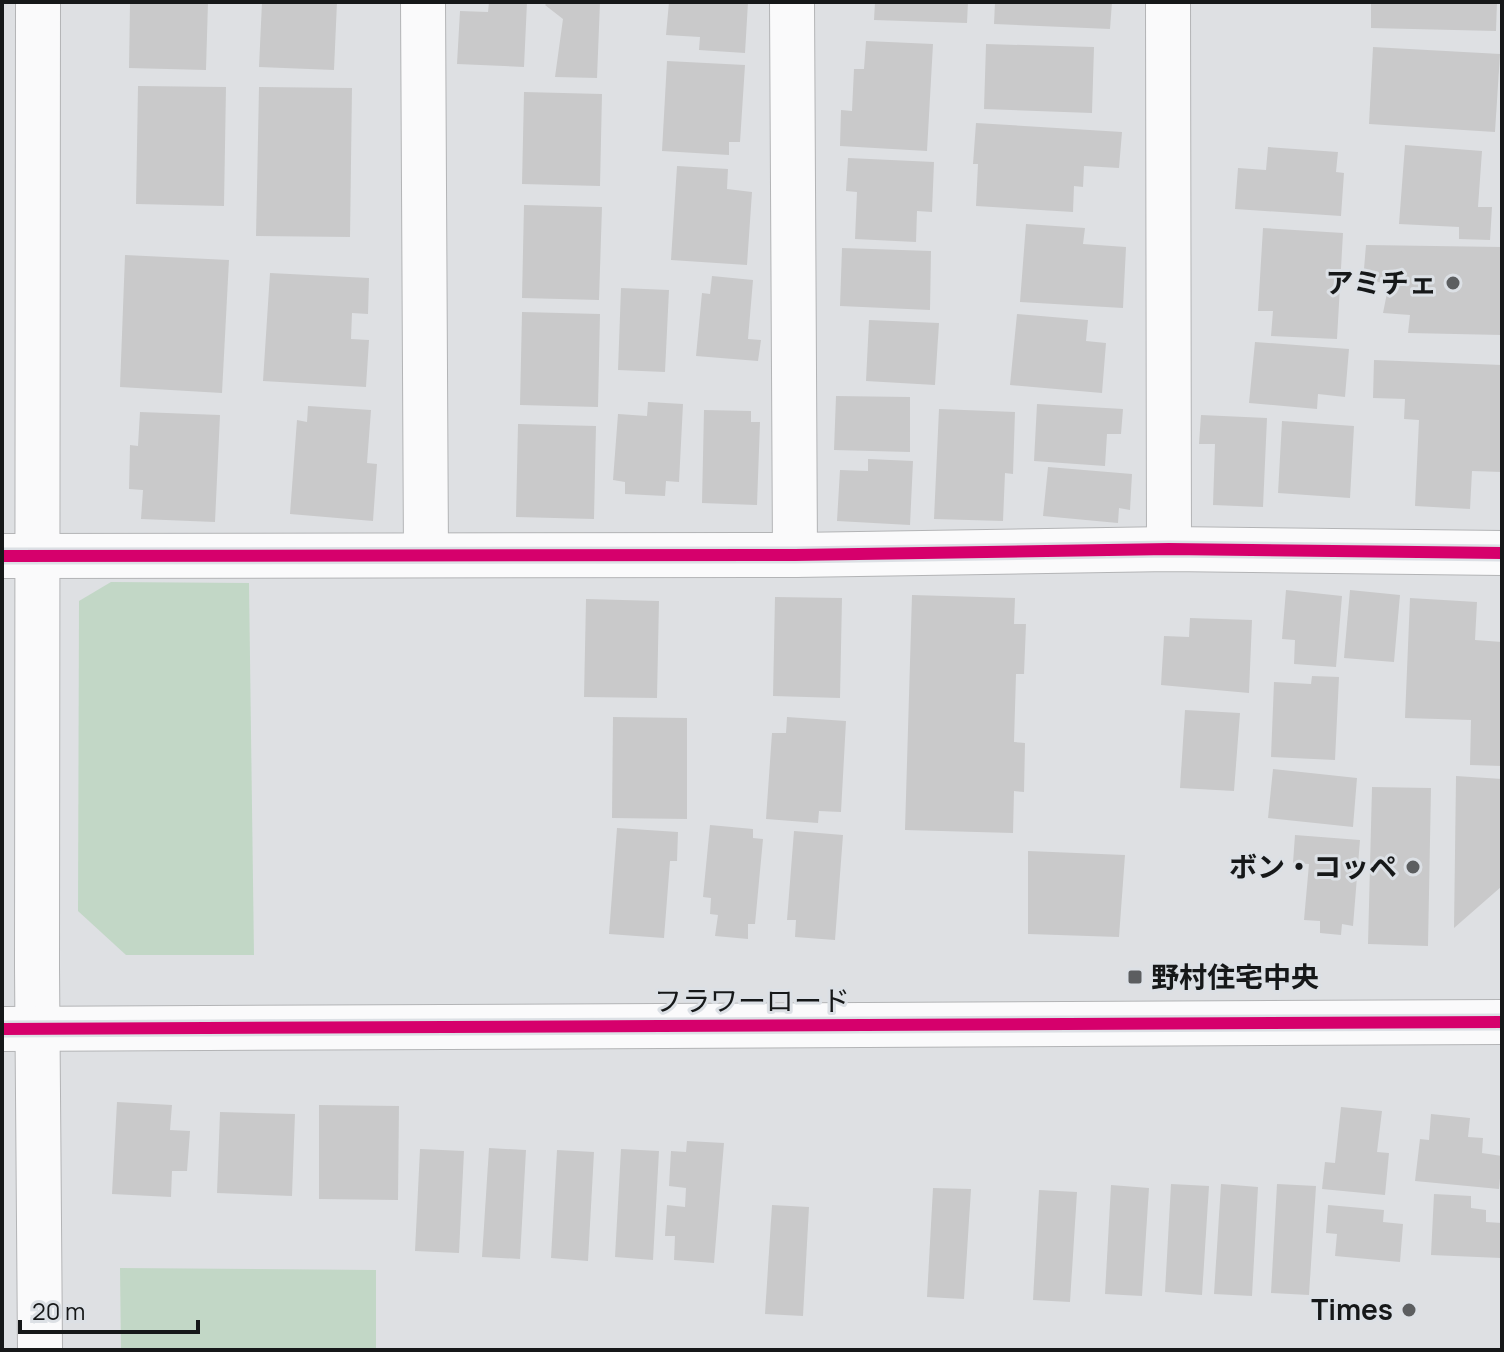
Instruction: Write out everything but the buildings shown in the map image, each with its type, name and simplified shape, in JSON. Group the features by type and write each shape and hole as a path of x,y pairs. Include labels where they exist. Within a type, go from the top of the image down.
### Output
{"street":[{"path":"38,2 20,556 20,1028 40,1350"},
{"path":"423,2 426,555"},
{"path":"792,2 795,555"},
{"path":"1168,2 1169,549"},
{"path":"20,556 795,555 1169,549 1502,553"},
{"name":"フラワーロード","path":"20,1028 1502,1022"}],"green space":[{"path":"111,582 249,583 254,955 126,955 78,911 79,601"},
{"path":"120,1268 376,1270 376,1350 121,1350"}],"cycle path":[{"path":"2,556 795,555 1169,549 1502,553"},
{"path":"2,1029 1502,1022"}],"place":[{"name":"アミチェ","path":"1453,283"},
{"name":"ボン・コッペ","path":"1413,867"},
{"name":"野村住宅中央","path":"1135,977"},
{"name":"Times","path":"1409,1310"}]}
